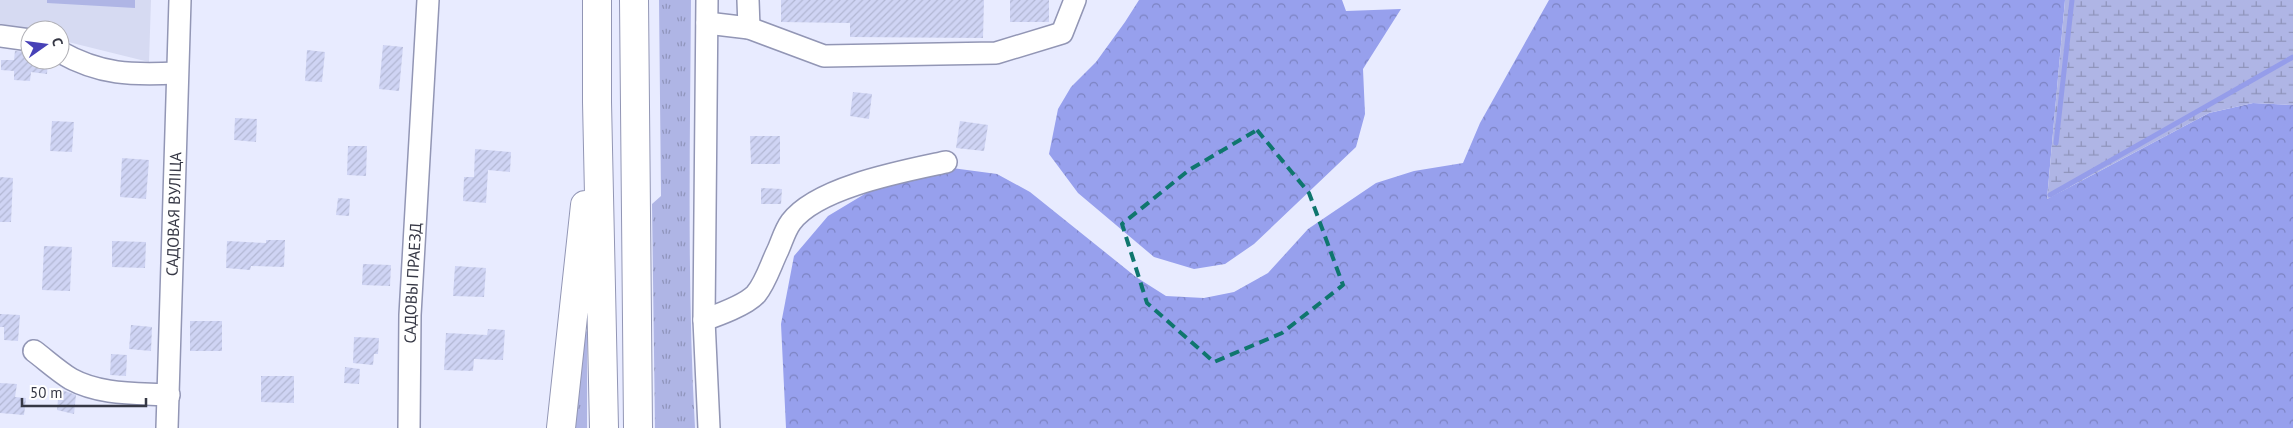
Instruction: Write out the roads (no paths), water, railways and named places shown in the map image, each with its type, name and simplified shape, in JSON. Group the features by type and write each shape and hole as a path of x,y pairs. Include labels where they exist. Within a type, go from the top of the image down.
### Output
{"highway":[{"path":"597,0 597,102 604,428"},
{"path":"634,0 638,428"},
{"path":"561,428 597,102"}],"street":[{"name":"САДОВАЯ ВУЛІЦА","path":"167,428 180,0"},
{"name":"САДОВЫ ПРАЕЗД","path":"409,428 410,315 428,0"},
{"path":"707,0 704,320 710,428"},
{"path":"748,0 749,28"},
{"path":"707,23 749,28 824,56 996,53 1062,33 1075,0"},
{"path":"0,36 20,39"},
{"path":"70,58 113,73 177,73"},
{"path":"704,320 735,307 755,295 765,278 790,222 806,207 849,187 884,175 946,162"},
{"path":"34,351 70,378 88,387 108,391 169,395"}],"waterway":[{"path":"2056,143 2072,0"},
{"path":"2050,195 2293,57"}]}
